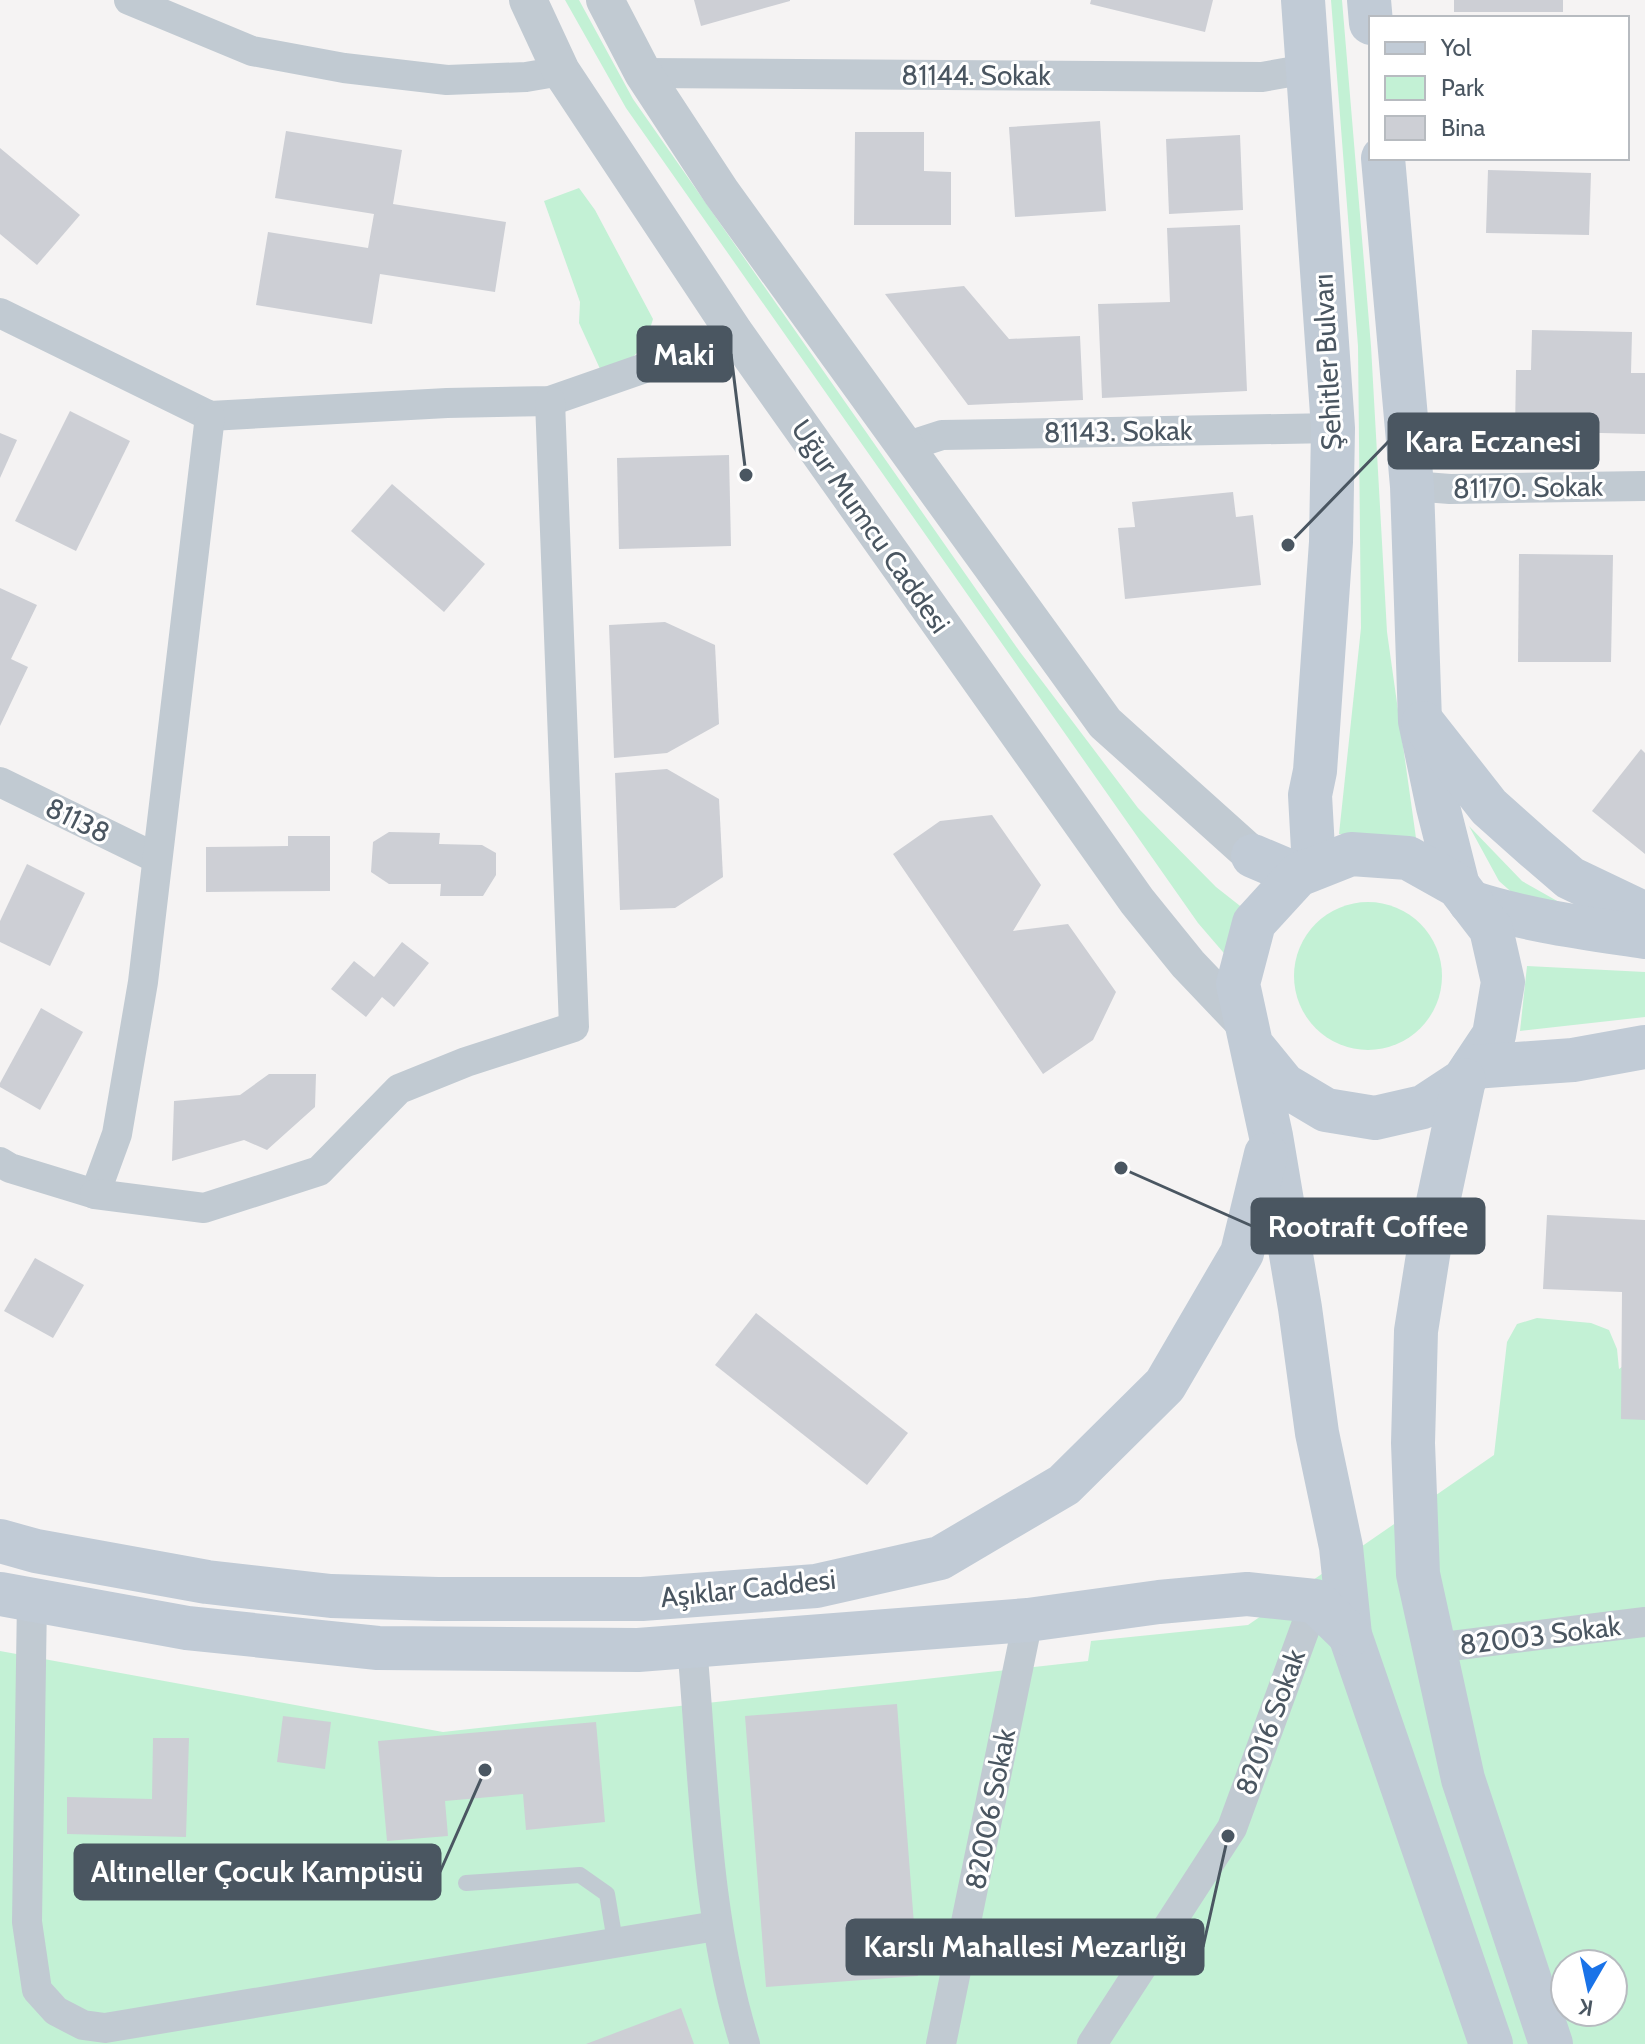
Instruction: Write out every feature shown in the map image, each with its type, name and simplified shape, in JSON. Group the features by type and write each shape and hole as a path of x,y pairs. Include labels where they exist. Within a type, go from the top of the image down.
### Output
{"main road":[{"name":"Şehitler Bulvarı","path":"1303,0 1333,428 1331,542 1306,872"},
{"path":"1383,160 1412,486 1420,721 1438,807 1464,894 1491,929 1503,982 1494,1035 1468,1074 1450,1139 1416,1331 1413,1443 1418,1574 1463,1779 1551,2044"},
{"path":"1420,721 1489,807 1535,848 1570,878 1645,914"},
{"path":"1491,2044 1350,1635 1341,1547 1317,1433 1271,1136 1238,984 1254,923 1306,872 1351,854 1408,858 1464,894 1511,916 1645,937"},
{"path":"1253,856 1306,872"},
{"path":"1251,1037 1284,1085 1326,1110 1375,1118 1423,1107 1468,1074 1645,1047"},
{"name":"Aşıklar Caddesi","path":"0,1541 36,1551 207,1582 331,1596 438,1599 642,1599 816,1586 940,1558 1064,1485 1165,1385 1242,1253 1271,1136"},
{"name":"Aşıklar Caddesi","path":"16,1597 187,1628 378,1648 638,1650 1028,1620 1159,1602 1247,1594 1315,1601"},
{"path":"1315,1601 1350,1635"}],"street":[{"path":"129,0 252,51 344,68 447,80 526,77 561,71"},
{"name":"Uğur Mumcu Caddesi","path":"528,0 561,71 734,332 1137,901 1251,1037"},
{"path":"605,0 643,73 721,192 1105,723 1253,856"},
{"name":"81144. Sokak","path":"643,73 1262,77 1307,69"},
{"path":"0,313 210,416 447,403 550,401 702,348 734,332"},
{"path":"0,1162 10,1168 95,1194 204,1208 319,1171 399,1089 466,1062 574,1027 550,401"},
{"path":"95,1194 117,1134 143,982 210,416"},
{"name":"81143. Sokak","path":"905,447 942,435 1333,428"},
{"name":"81170. Sokak","path":"1412,486 1450,489 1645,486"},
{"name":"81138","path":"0,782 156,858"},
{"path":"16,1597 27,1922 37,1990 56,2011 83,2025 105,2028 716,1926"},
{"name":"82016 Sokak","path":"1092,2044 1232,1828 1315,1601"},
{"name":"82006 Sokak","path":"941,2044 1028,1620"},
{"name":"82003 Sokak","path":"1435,1648 1645,1622"},
{"path":"692,1646 716,1926 734,2010 745,2044"}],"lane":[{"path":"466,1883 580,1875 607,1894 615,1941"}],"green space":[{"path":"565,0 579,0 633,99 1020,652 1138,808 1216,887 1244,909 1235,966 1198,923 626,108"},
{"path":"1331,0 1342,0 1371,346 1387,632 1416,838 1339,834 1361,628 1358,346"},
{"path":"579,188 595,210 653,319 645,341 636,354 601,371 579,323 580,302 544,201"},
{"path":"1469,826 1522,881 1589,919 1535,913 1499,881"},
{"path":"1368,902 1396,908 1420,924 1436,948 1442,976 1436,1004 1420,1028 1396,1044 1368,1050 1340,1044 1316,1028 1300,1004 1294,976 1300,948 1316,924 1340,908"},
{"path":"1527,966 1645,972 1645,1017 1520,1031"},
{"path":"1537,1318 1591,1323 1609,1330 1617,1349 1619,1369 1645,1351 1645,2044 0,2044 0,1651 443,1732 1088,1661 1091,1641 1248,1625 1494,1455 1507,1342 1517,1324"}],"building":[{"path":"694,0 790,0 790,1 701,26"},
{"path":"1091,0 1213,0 1205,32 1090,4"},
{"path":"1454,0 1563,0 1563,12 1454,12"},
{"path":"1100,121 1106,211 1015,217 1009,127"},
{"path":"286,131 402,150 393,204 506,222 495,292 380,274 372,324 256,305 268,232 368,248 374,214 275,198"},
{"path":"855,132 924,132 924,171 951,172 951,225 854,225"},
{"path":"1240,135 1243,210 1169,214 1166,139"},
{"path":"0,148 80,215 37,265 0,234"},
{"path":"1488,170 1591,173 1589,235 1486,233"},
{"path":"1240,225 1247,391 1102,398 1098,304 1170,302 1167,228"},
{"path":"964,286 1009,339 1080,336 1083,400 968,405 885,294"},
{"path":"1532,330 1632,332 1631,373 1645,373 1645,434 1515,431 1516,370 1531,370"},
{"path":"70,411 130,441 76,551 15,521"},
{"path":"0,433 17,440 0,478"},
{"path":"729,455 731,546 619,549 617,458"},
{"path":"392,484 485,564 444,612 351,531"},
{"path":"1233,492 1236,517 1253,515 1261,585 1125,599 1118,528 1135,527 1132,502"},
{"path":"1519,554 1613,555 1611,662 1518,662"},
{"path":"0,588 37,605 11,659 28,667 0,726"},
{"path":"665,622 715,645 719,724 667,753 614,758 609,625"},
{"path":"1641,749 1645,753 1645,854 1592,811"},
{"path":"667,769 719,799 723,877 675,908 620,910 615,773"},
{"path":"992,815 1041,885 1013,931 1068,924 1116,992 1093,1040 1043,1074 893,854 940,821"},
{"path":"389,832 440,833 439,844 482,845 496,853 496,875 483,896 440,896 441,884 389,884 371,872 373,842"},
{"path":"288,836 330,836 330,891 206,892 206,847 288,846"},
{"path":"27,864 85,893 50,966 0,942 0,921"},
{"path":"402,942 429,963 394,1007 382,997 366,1017 331,989 354,961 374,977"},
{"path":"41,1008 83,1032 40,1110 0,1087 0,1083"},
{"path":"269,1074 316,1074 315,1107 267,1150 244,1140 172,1161 174,1101 240,1095"},
{"path":"1547,1215 1645,1220 1645,1420 1621,1419 1622,1292 1543,1289"},
{"path":"35,1258 84,1285 53,1338 4,1311"},
{"path":"756,1313 908,1433 867,1485 715,1365"},
{"path":"897,1704 918,1976 766,1987 745,1716"},
{"path":"283,1716 331,1722 325,1769 277,1762"},
{"path":"596,1722 605,1822 526,1830 523,1794 445,1801 448,1836 387,1841 378,1741"},
{"path":"153,1738 189,1738 186,1837 67,1834 67,1797 152,1799"},
{"path":"681,2008 694,2044 586,2044"}],"place":[{"name":"Maki","path":"746,475"},
{"name":"Kara Eczanesi","path":"1288,545"},
{"name":"Rootraft Coffee","path":"1121,1168"},
{"name":"Altıneller Çocuk Kampüsü","path":"485,1770"},
{"name":"Karslı Mahallesi Mezarlığı","path":"1228,1836"}]}
